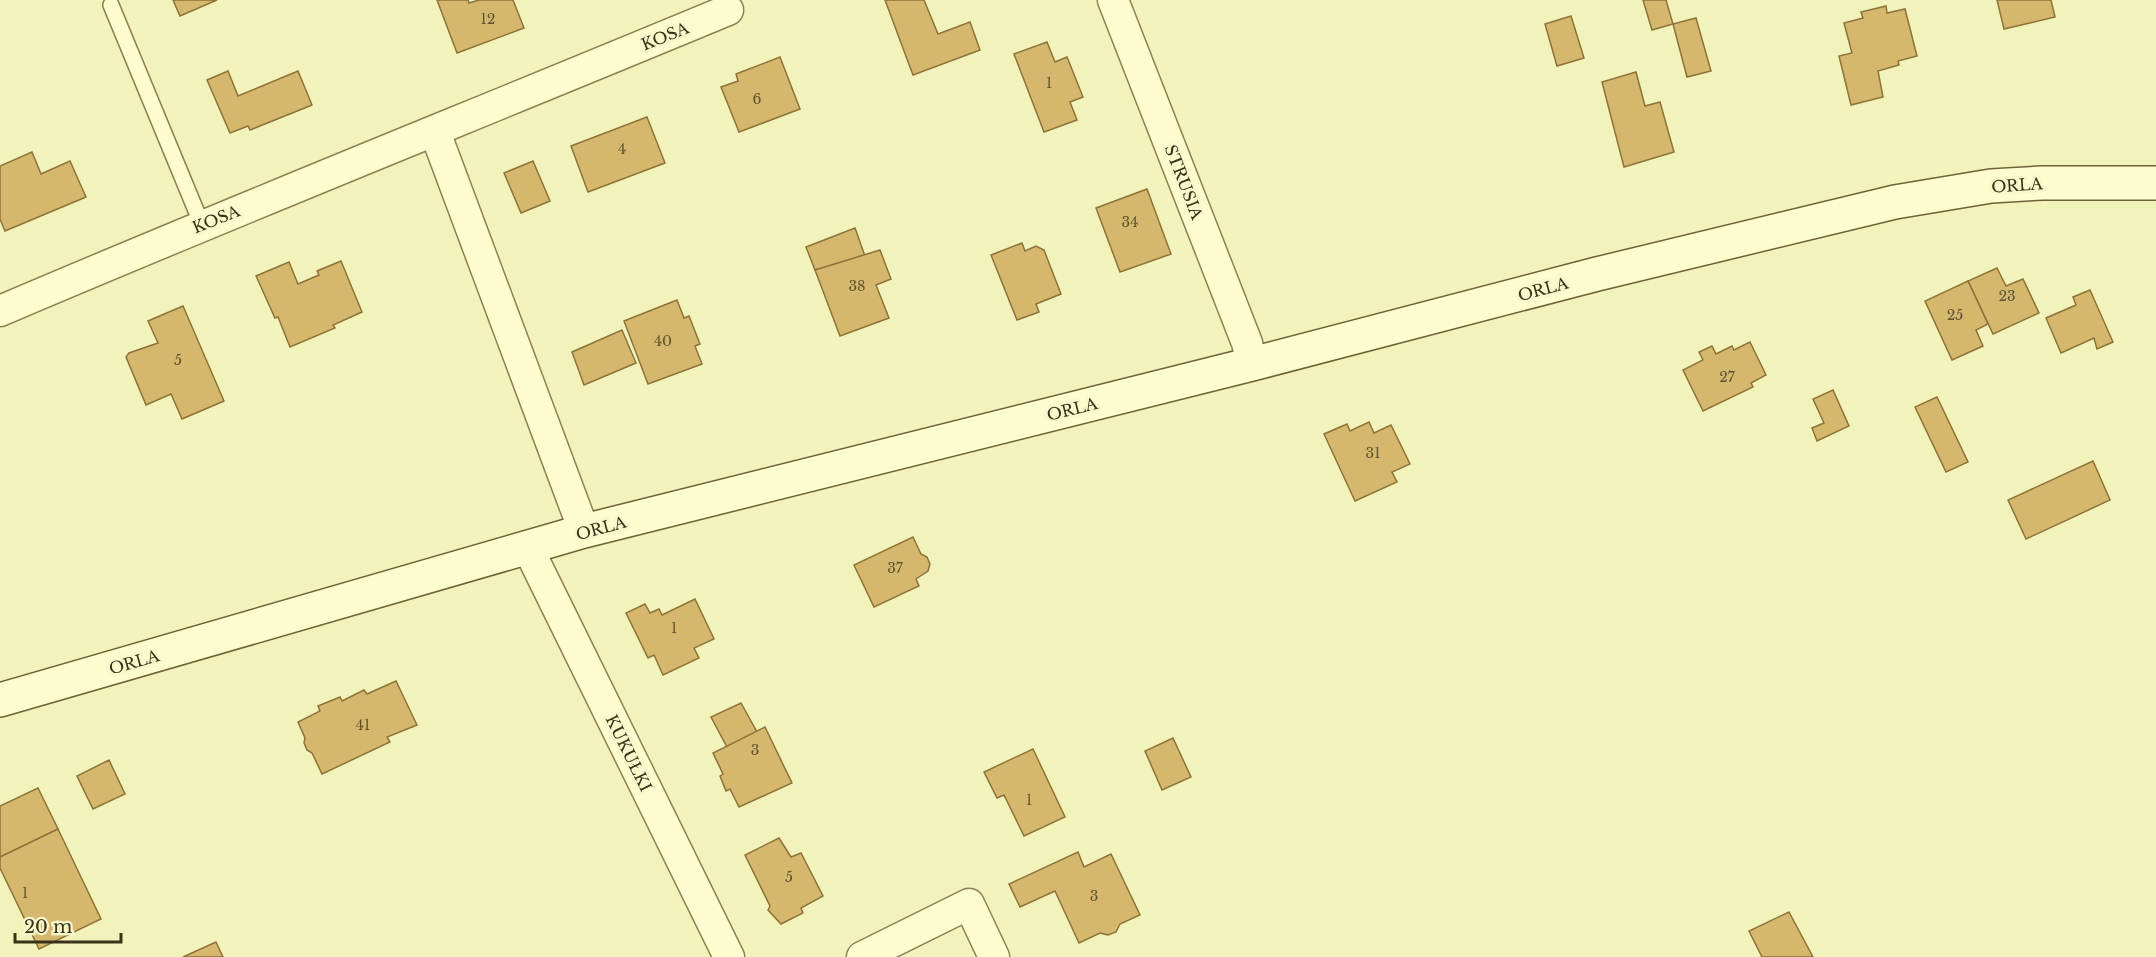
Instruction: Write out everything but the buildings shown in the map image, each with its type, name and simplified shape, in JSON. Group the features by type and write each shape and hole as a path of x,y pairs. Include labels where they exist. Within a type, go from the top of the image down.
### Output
{"street":[{"name":"STRUSIA","path":"1113,0 1246,343 1252,364"},
{"name":"KOSA","path":"0,311 201,225 435,132 728,10"},
{"path":"435,132 584,531"},
{"name":"ORLA","path":"0,700 584,531 1252,364 1597,274 1895,202 2012,185 2083,182 2156,183"},
{"name":"KUKUŁKI","path":"528,548 729,957"},
{"path":"862,957 969,904 994,957"}],"lane":[{"path":"111,5 201,225"}]}
